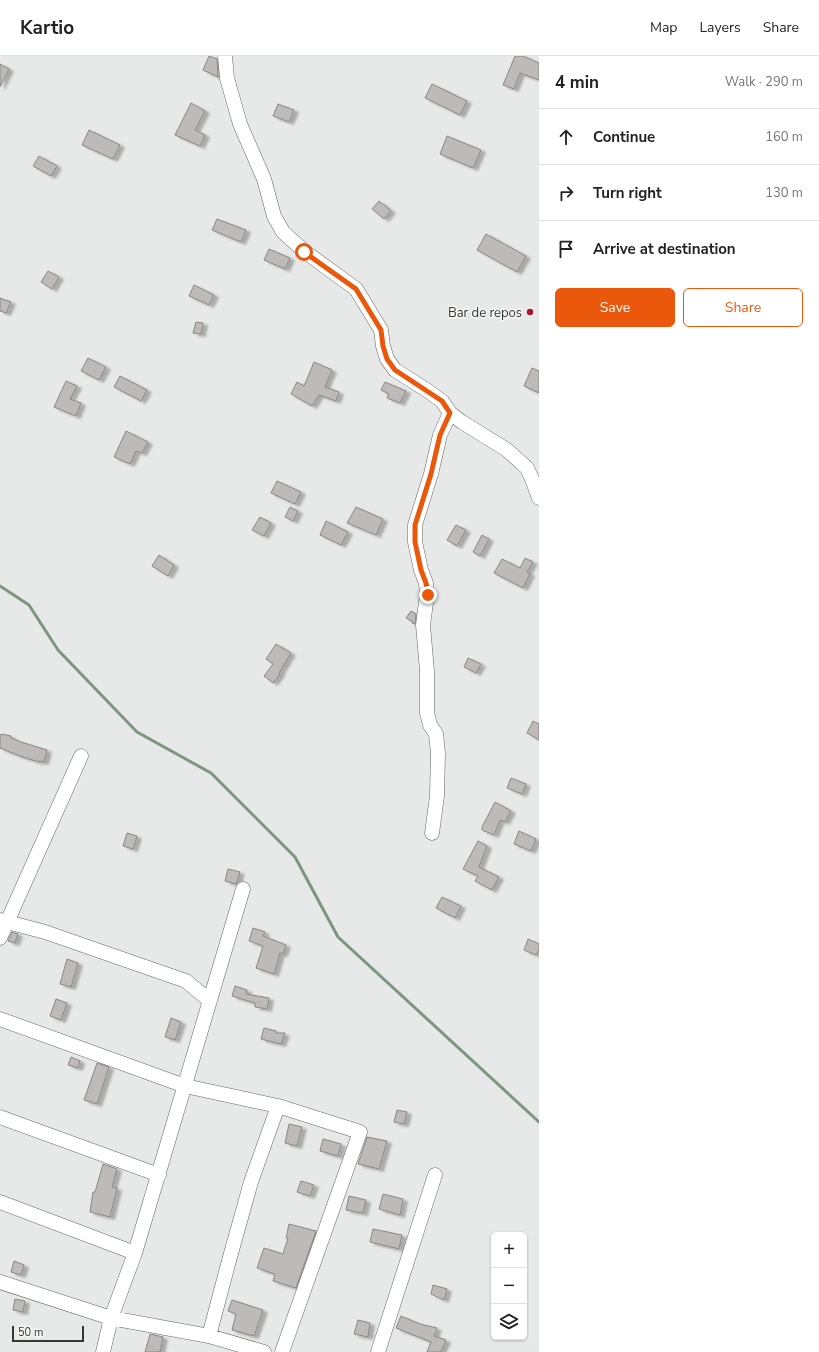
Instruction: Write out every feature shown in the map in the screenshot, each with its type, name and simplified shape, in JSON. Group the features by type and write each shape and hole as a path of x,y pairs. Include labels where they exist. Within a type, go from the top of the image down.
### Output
{"street":[{"path":"225,56 226,78 240,124 264,179 274,216 284,232 304,252 356,289 381,330 383,346 387,359 395,370 442,401 450,413 462,422 507,450 527,468 539,498"},
{"path":"432,833 437,796 438,753 436,734 430,725 427,713 423,624 428,595 415,542 415,525 431,474 440,435 450,413"},
{"path":"0,938 4,921 80,756"},
{"path":"103,1352 111,1318 135,1253 159,1175 243,889"},
{"path":"4,921 45,932 186,981 210,1001"},
{"path":"0,1019 185,1086 278,1106 360,1132 282,1352"},
{"path":"209,1336 251,1182 278,1106"},
{"path":"0,1117 159,1175"},
{"path":"378,1352 434,1175"},
{"path":"0,1202 135,1253"},
{"path":"0,1282 111,1318 209,1336 264,1352"}],"building":[{"path":"209,56 217,59 218,77 203,70"},
{"path":"515,56 523,56 539,63 539,80 520,73 514,89 503,85"},
{"path":"0,64 9,69 0,87"},
{"path":"432,84 467,101 460,115 425,98"},
{"path":"191,103 205,111 195,130 205,135 200,146 175,135"},
{"path":"278,104 294,110 289,122 273,116"},
{"path":"89,130 120,145 113,159 82,145"},
{"path":"447,136 481,150 473,168 440,154"},
{"path":"39,156 57,166 51,176 33,166"},
{"path":"379,201 391,211 384,219 372,209"},
{"path":"217,219 246,230 241,242 212,230"},
{"path":"486,234 526,256 517,272 477,250"},
{"path":"269,249 290,258 285,269 264,260"},
{"path":"48,271 59,277 52,289 41,282"},
{"path":"194,285 214,295 209,305 189,296"},
{"path":"0,298 11,302 6,313 0,311"},
{"path":"196,322 203,323 201,334 193,333"},
{"path":"88,358 106,367 99,380 81,371"},
{"path":"314,362 332,370 325,387 339,392 336,401 319,395 312,406 291,394 297,382 304,386"},
{"path":"532,368 539,371 539,393 524,386"},
{"path":"120,376 147,390 141,401 114,387"},
{"path":"66,381 77,386 70,399 81,403 76,416 54,407"},
{"path":"385,382 406,391 400,403 387,398 389,394 381,390"},
{"path":"126,431 148,442 142,453 136,451 130,464 114,457"},
{"path":"277,481 301,492 295,504 271,493"},
{"path":"290,507 298,511 293,521 285,517"},
{"path":"356,507 383,519 376,535 347,523"},
{"path":"260,517 271,523 264,536 252,530"},
{"path":"326,521 348,532 341,545 320,535"},
{"path":"456,525 466,530 457,546 447,540"},
{"path":"482,535 489,539 480,556 473,552"},
{"path":"159,555 174,565 168,576 152,566"},
{"path":"525,558 533,562 527,572 530,574 523,588 494,573 502,559 520,568"},
{"path":"411,611 416,614 415,624 406,618"},
{"path":"276,644 291,653 279,673 280,674 273,683 264,676 273,664 266,659"},
{"path":"468,658 481,664 476,673 464,667"},
{"path":"533,721 539,724 539,740 527,733"},
{"path":"0,734 11,736 11,738 21,742 47,750 44,762 39,762 20,756 0,748"},
{"path":"511,778 526,784 522,794 507,788"},
{"path":"495,802 511,811 505,822 500,820 494,835 482,830 482,827"},
{"path":"519,831 536,839 531,851 514,844"},
{"path":"127,833 137,836 133,849 123,846"},
{"path":"478,841 487,846 479,867 499,877 492,890 475,881 478,876 463,869"},
{"path":"228,869 240,872 236,884 225,881"},
{"path":"442,897 461,906 455,918 436,908"},
{"path":"253,928 265,932 263,936 286,945 283,954 280,953 274,974 256,968 263,946 249,941"},
{"path":"12,932 18,934 15,943 8,941"},
{"path":"528,939 539,944 539,950 536,955 524,950"},
{"path":"67,959 78,963 71,987 60,984"},
{"path":"235,986 247,990 246,994 269,998 267,1009 255,1007 255,1003 232,996"},
{"path":"56,999 67,1003 61,1020 50,1016"},
{"path":"171,1018 181,1022 175,1040 165,1037"},
{"path":"264,1028 276,1031 276,1033 285,1033 281,1044 261,1039"},
{"path":"71,1057 80,1061 78,1068 68,1065"},
{"path":"97,1063 109,1067 97,1104 84,1100"},
{"path":"397,1110 407,1112 404,1124 394,1122"},
{"path":"289,1124 302,1127 297,1146 285,1143"},
{"path":"367,1137 387,1141 379,1169 358,1164"},
{"path":"323,1139 341,1144 338,1156 320,1151"},
{"path":"103,1164 117,1169 112,1187 117,1188 110,1217 90,1212 93,1192 95,1192"},
{"path":"301,1181 314,1185 310,1196 297,1192"},
{"path":"383,1194 403,1199 400,1215 379,1209"},
{"path":"349,1196 366,1200 363,1213 346,1210"},
{"path":"289,1224 316,1231 296,1288 273,1281 275,1274 257,1268 264,1248 283,1254 288,1238 286,1238"},
{"path":"373,1229 402,1235 399,1249 370,1242"},
{"path":"14,1261 24,1265 21,1275 11,1272"},
{"path":"433,1285 447,1289 444,1300 431,1294"},
{"path":"15,1299 25,1301 23,1312 13,1310"},
{"path":"232,1300 263,1310 254,1336 232,1330 236,1314 228,1311"},
{"path":"401,1316 420,1324 437,1328 434,1336 446,1340 441,1352 427,1352 431,1342 396,1328"},
{"path":"358,1320 370,1323 368,1337 354,1334"},
{"path":"150,1334 163,1337 160,1352 145,1352"}],"waterway":[{"path":"0,586 29,605 58,650 137,732 211,773 295,857 338,937 539,1122"}],"place":[{"name":"Bar de repos","path":"530,312"}],"route":[{"path":"304,252 356,289 381,330 383,346 387,359 395,370 442,401 450,413 440,435 431,474 415,525 415,542 428,595"}]}
